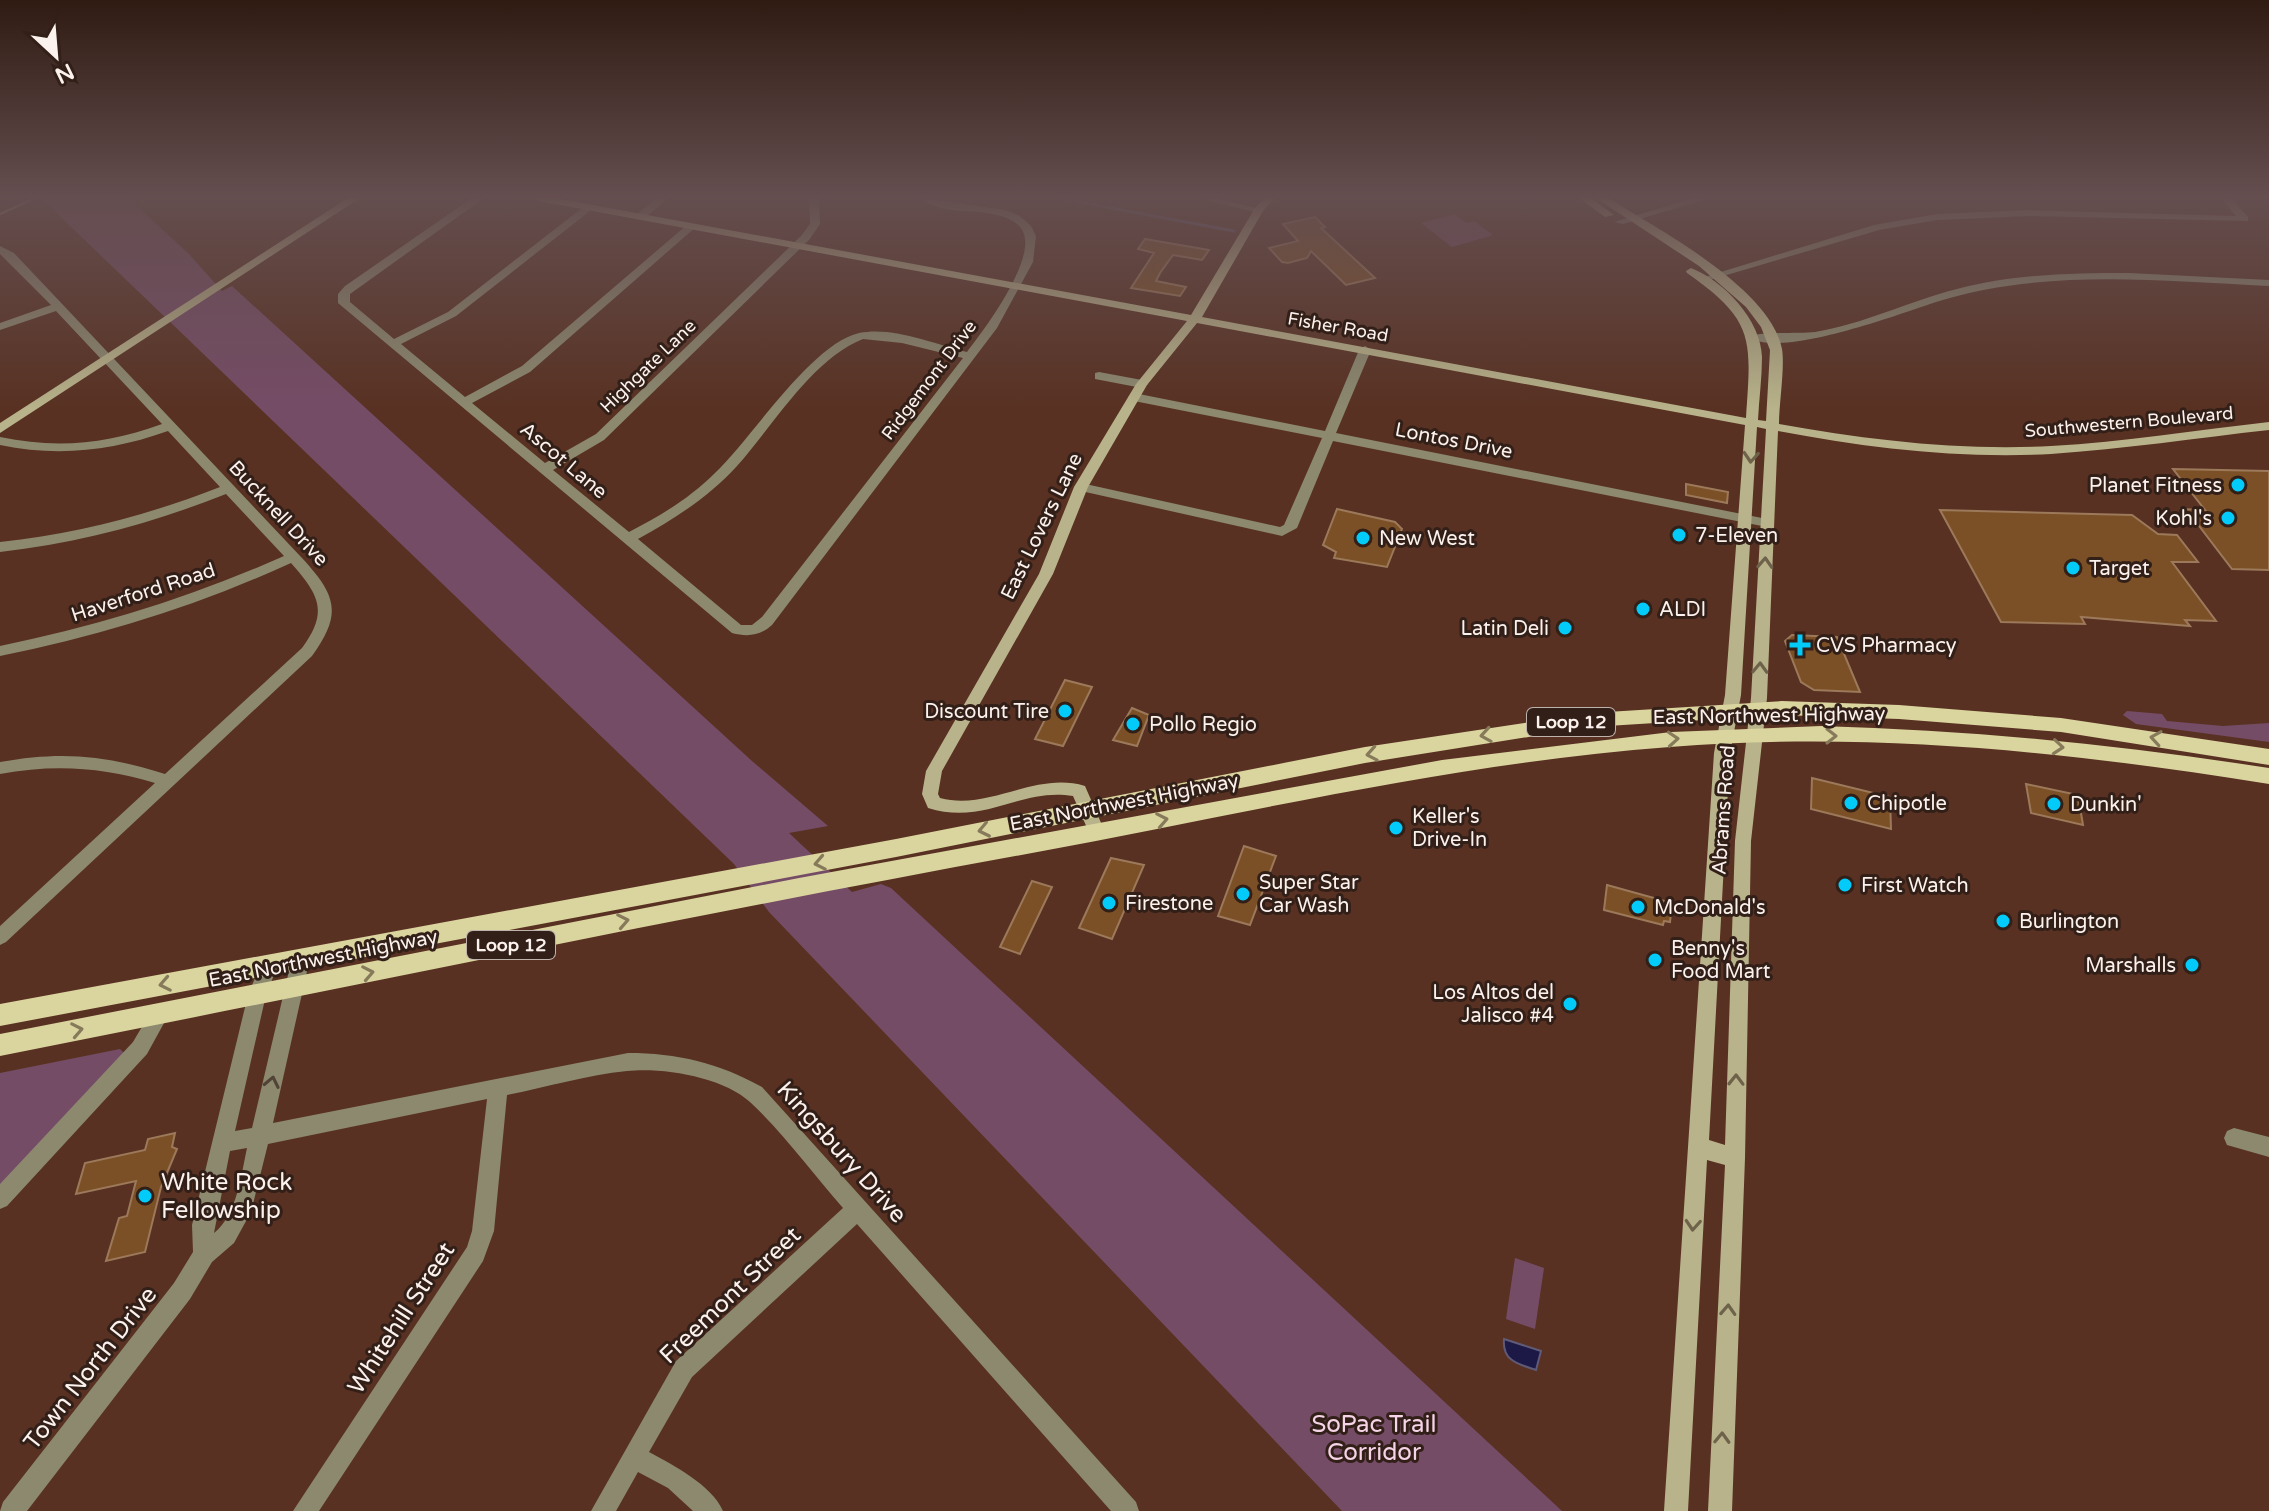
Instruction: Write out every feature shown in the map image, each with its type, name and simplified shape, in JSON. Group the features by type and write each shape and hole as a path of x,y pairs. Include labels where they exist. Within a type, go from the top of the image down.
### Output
{"main road":[{"name":"East Northwest Highway","path":"897,858 1088,808 1332,762 1565,723 1730,709 1928,713 2116,732 2269,757"},
{"path":"2116,732 2126,755"},
{"name":"East Northwest Highway","path":"0,1015 301,958 728,890 897,858 1097,832 1342,785 1578,748 1753,735 1990,741 2176,761 2269,776"},
{"path":"2186,743 2221,741 2269,747"},
{"path":"2176,761 2269,788"},
{"path":"1332,762 1342,785"},
{"name":"East Northwest Highway","path":"0,1045 291,988 728,890"}],"street":[{"name":"Bucknell Drive","path":"2,934 169,781 316,640 326,618 325,596 293,557 21,269"},
{"path":"0,429 246,269"},
{"name":"Ascot Lane","path":"377,269 349,288 342,298 348,307 737,629 747,632 760,628"},
{"path":"393,344 452,314 511,269"},
{"path":"464,402 526,369 643,269"},
{"name":"Highgate Lane","path":"543,470 600,437 773,269"},
{"name":"Fisher Road","path":"923,269 1753,423"},
{"name":"Ridgemont Drive","path":"760,628 1000,317 1024,269"},
{"name":"East Lovers Lane","path":"1088,808 1079,791 1064,785 968,806 943,807 934,803 930,794 934,771 1046,574 1081,487 1138,390 1195,319 1225,269"},
{"path":"1689,269 1735,306 1754,337 1774,339 1822,336 1945,295 2012,282 2096,277 2269,283"},
{"path":"1705,269 1753,305 1774,339"},
{"path":"1703,279 1738,269"},
{"path":"1735,306 1753,305"},
{"path":"0,327 59,306"},
{"path":"628,539 675,513 722,475 837,346 861,336 970,356"},
{"name":"Abrams Road","path":"1676,1511 1725,736 1730,709 1753,423 1754,337"},
{"name":"Abrams Road","path":"1720,1511 1735,1158 1740,936 1753,735 1758,709 1774,339"},
{"path":"1081,487 1282,532 1290,528 1365,350"},
{"name":"Lontos Drive","path":"1099,376 1138,390 1330,436 1767,523"},
{"name":"Southwestern Boulevard","path":"1753,423 1896,445 1992,451 2094,447 2269,426"},
{"path":"0,441 37,450 72,450 122,442 169,426"},
{"path":"0,547 49,542 115,529 228,488"},
{"name":"Haverford Road","path":"0,651 86,632 171,608 293,557"},
{"path":"0,768 70,758 100,761 169,781"},
{"path":"1088,808 1097,832"},
{"path":"1713,928 1740,936"},
{"name":"Town North Drive","path":"12,1511 182,1291 204,1254 227,1236 244,1205 291,988 301,958"},
{"name":"Town North Drive","path":"204,1254 203,1225 257,995 269,965"},
{"path":"0,1199 140,1048 160,1014"},
{"name":"Kingsbury Drive","path":"223,1143 628,1062 670,1061 705,1069 755,1094 1127,1511"},
{"name":"Whitehill Street","path":"305,1511 475,1253 485,1217 498,1087"},
{"path":"2234,1138 2269,1147"},
{"path":"1698,1147 1735,1158"},
{"name":"Freemont Street","path":"603,1511 684,1369 858,1209"},
{"path":"633,1456 676,1480 711,1511"}],"green space":[{"name":"SoPac Trail Corridor","path":"114,269 202,269 222,291 232,286 752,761 828,826 789,833 852,892 881,884 891,888 1562,1511 1342,1511 769,912 734,864"},
{"path":"2127,711 2162,714 2167,721 2223,726 2269,723 2269,742 2136,724 2123,715"},
{"path":"120,1049 125,1054 0,1186 0,1073"},
{"path":"1515,1258 1544,1268 1535,1329 1506,1319"}],"shaded area":[{"path":"1504,1339 1541,1351 1536,1370 1508,1357"}],"building":[{"path":"1144,269 1163,269 1156,281 1186,287 1180,296 1131,288"},
{"path":"1329,269 1365,269 1375,278 1346,285"},
{"name":"Kohl's","path":"2173,469 2269,471 2269,570 2232,569 2196,522 2190,522 2181,509 2205,510"},
{"path":"1686,484 1728,492 1727,503 1686,495"},
{"name":"New West","path":"1337,509 1395,522 1402,529 1387,567 1334,558 1336,552 1323,545"},
{"name":"Target","path":"1940,510 2132,515 2158,534 2177,535 2198,562 2172,562 2216,621 2185,620 2190,626 2081,617 2085,624 2001,622"},
{"name":"CVS Pharmacy","path":"1792,635 1837,637 1860,692 1814,690 1801,682 1785,641"},
{"name":"Discount Tire","path":"1065,680 1092,687 1063,746 1035,739"},
{"name":"Pollo Regio","path":"1132,708 1149,715 1137,746 1113,740"},
{"name":"Chipotle","path":"1812,778 1890,797 1891,829 1811,809"},
{"name":"Dunkin'","path":"2026,784 2078,795 2083,825 2031,813"},
{"name":"Super Star Car Wash","path":"1244,846 1276,856 1250,925 1218,916"},
{"name":"Firestone","path":"1111,858 1144,865 1112,939 1079,928"},
{"path":"1032,881 1052,887 1020,954 1000,947"},
{"name":"McDonald's","path":"1607,885 1672,903 1670,922 1664,921 1663,925 1604,910"},
{"name":"White Rock Fellowship","path":"175,1133 172,1147 177,1149 161,1187 145,1252 106,1261 119,1218 127,1216 136,1181 76,1194 85,1163 145,1150 148,1139"}],"place":[{"name":"Planet Fitness","path":"2238,485"},
{"name":"Kohl's","path":"2228,518"},
{"name":"7-Eleven","path":"1679,535"},
{"name":"New West","path":"1363,538"},
{"name":"Target","path":"2073,568"},
{"name":"ALDI","path":"1643,609"},
{"name":"Latin Deli","path":"1565,628"},
{"name":"CVS Pharmacy","path":"1800,645"},
{"name":"Discount Tire","path":"1065,711"},
{"name":"Pollo Regio","path":"1133,724"},
{"name":"Chipotle","path":"1851,803"},
{"name":"Dunkin'","path":"2054,804"},
{"name":"Keller's Drive-In","path":"1396,828"},
{"name":"First Watch","path":"1845,885"},
{"name":"Super Star Car Wash","path":"1243,894"},
{"name":"Firestone","path":"1109,903"},
{"name":"McDonald's","path":"1638,907"},
{"name":"Burlington","path":"2003,921"},
{"name":"Benny's Food Mart","path":"1655,960"},
{"name":"Marshalls","path":"2192,965"},
{"name":"Los Altos del Jalisco #4","path":"1570,1004"},
{"name":"White Rock Fellowship","path":"145,1196"}]}
